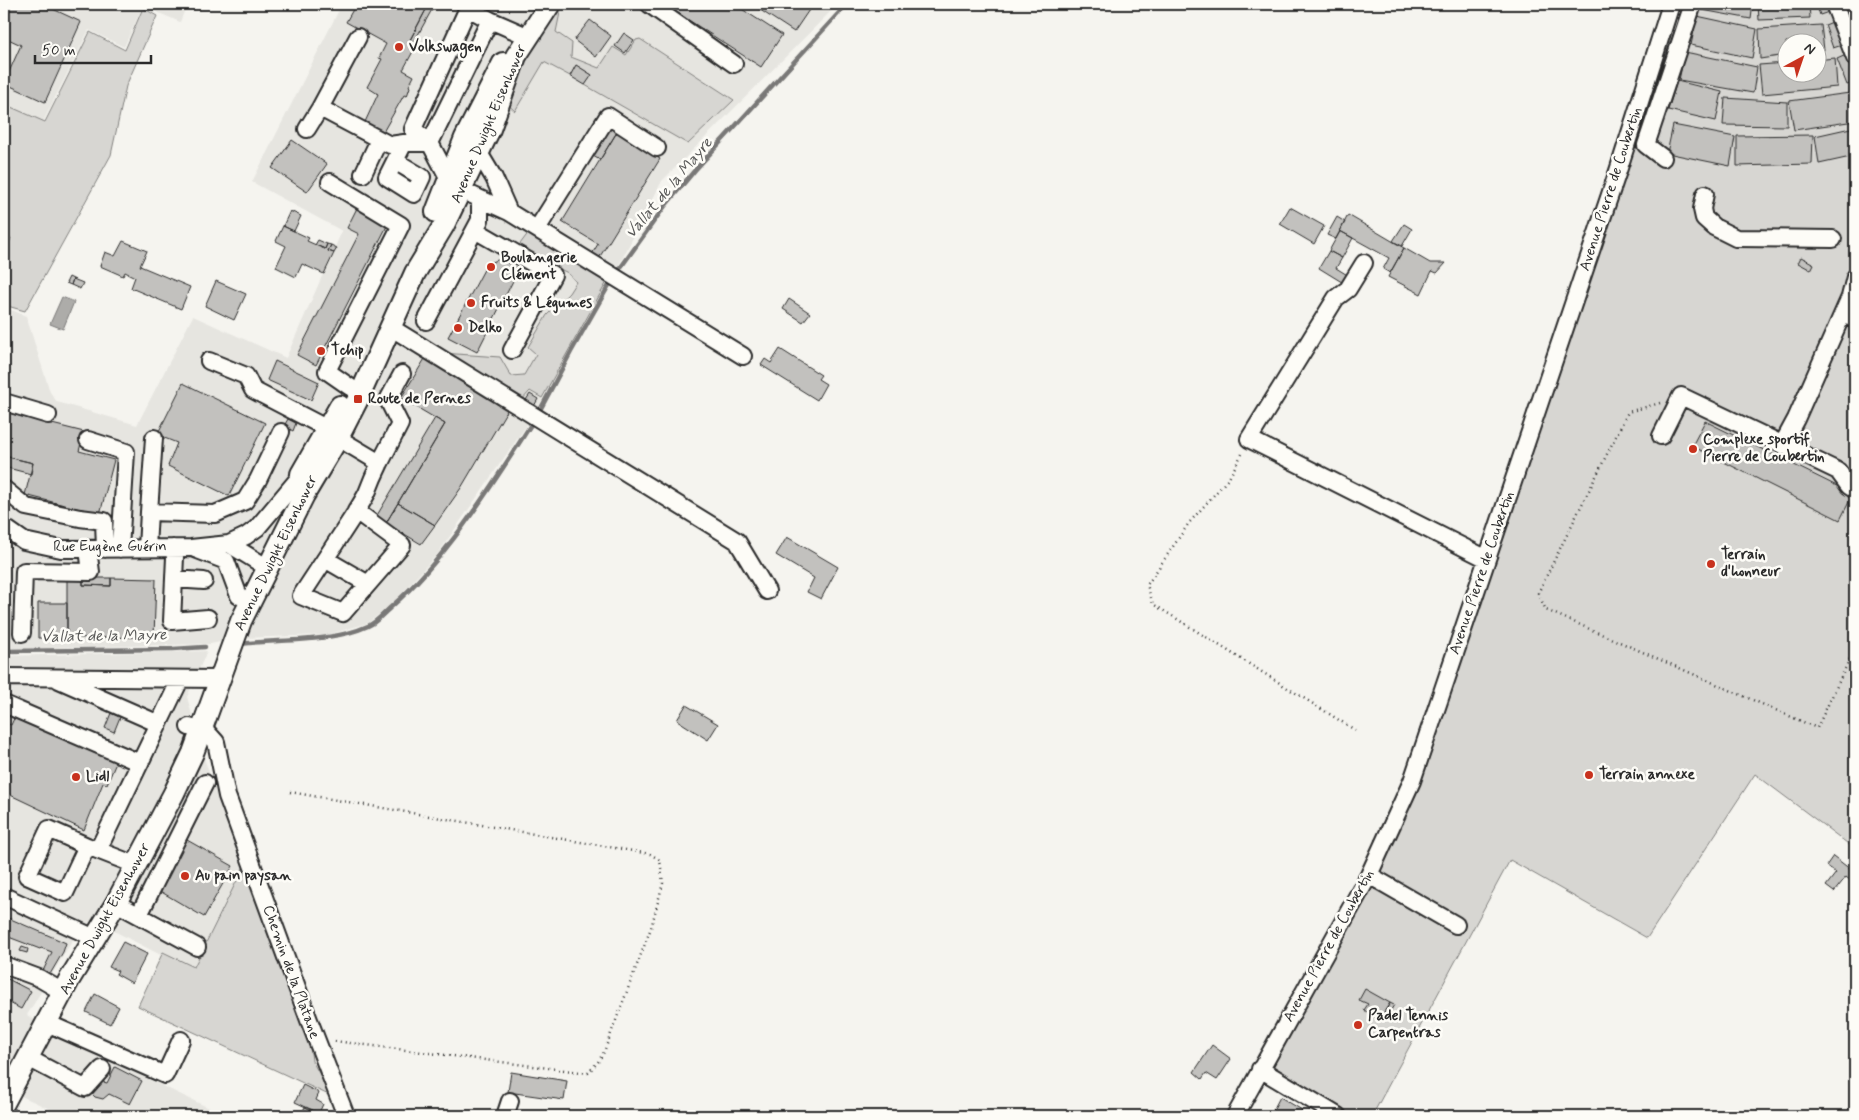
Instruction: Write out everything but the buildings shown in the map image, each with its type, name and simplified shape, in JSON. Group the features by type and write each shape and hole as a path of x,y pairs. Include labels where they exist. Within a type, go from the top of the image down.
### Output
{"main road":[{"name":"Avenue Dwight Eisenhower","path":"212,679 241,621 262,565 302,486 309,458 333,433 369,376 415,273 444,226 456,185 466,138 507,54 540,4"},
{"name":"Avenue Dwight Eisenhower","path":"333,433 350,386 437,211 479,153 499,106 516,56 550,4"},
{"name":"Avenue Dwight Eisenhower","path":"4,1076 128,862 167,785 195,728 239,596 262,565"},
{"name":"Avenue Dwight Eisenhower","path":"4,1103 69,980 116,903 153,833 193,753 195,728"}],"street":[{"path":"649,4 734,64"},
{"name":"Avenue Pierre de Coubertin","path":"1235,1116 1369,875 1412,781 1618,171 1671,4"},
{"path":"1663,158 1646,145 1693,4"},
{"path":"1834,4 1855,58"},
{"path":"520,33 464,6 413,129 430,143 456,185 480,199 509,212 743,356"},
{"path":"430,143 490,20"},
{"path":"307,129 358,38"},
{"path":"320,108 390,145 430,143"},
{"path":"537,229 608,116 658,148"},
{"path":"363,174 378,140"},
{"path":"395,161 404,143"},
{"path":"479,153 494,178 509,212"},
{"path":"330,182 401,225 327,371 350,386"},
{"path":"1706,194 1702,209 1704,218 1714,227 1736,238 1833,239"},
{"path":"426,321 480,220 480,199"},
{"path":"475,230 553,275 512,350"},
{"path":"1364,263 1348,289 1336,298 1249,439 1487,559"},
{"path":"1782,445 1796,419 1850,297 1855,277"},
{"path":"1850,297 1852,318 1855,320"},
{"path":"390,327 738,542 767,591"},
{"path":"209,360 246,376 253,390 333,433 380,463"},
{"path":"356,511 402,545 343,613 301,596 366,494 371,480 400,424 388,400 402,374"},
{"path":"1661,436 1681,396 1838,471 1849,486 1855,490"},
{"path":"4,402 48,415"},
{"path":"149,512 216,514 245,501 258,480 281,432"},
{"path":"147,548 154,438"},
{"path":"88,440 126,452 113,549"},
{"path":"241,621 249,618 256,610 296,532 307,502 302,486"},
{"name":"Rue Eugène Guérin","path":"6,533 24,541 60,549 191,548 228,544 258,528 302,486"},
{"path":"4,489 26,507 104,521 113,549"},
{"path":"228,544 262,565"},
{"path":"173,548 172,621 208,618"},
{"name":"Rue Eugène Guérin","path":"191,548 226,561 262,565"},
{"path":"22,634 24,571 91,572 88,549"},
{"path":"325,559 368,584"},
{"path":"226,561 239,596"},
{"path":"174,579 204,581"},
{"path":"4,678 212,679"},
{"path":"53,678 159,724"},
{"path":"128,862 93,848 140,763 180,680"},
{"path":"4,704 140,763"},
{"name":"Chemin de la Platane","path":"195,728 212,736 216,742 227,796 346,1116"},
{"path":"139,915 205,783"},
{"path":"153,833 175,844"},
{"path":"1369,875 1456,925"},
{"path":"4,896 86,934"},
{"path":"116,903 197,947"},
{"path":"4,965 39,978 56,988"},
{"path":"47,1023 164,1075 181,1040"},
{"path":"28,1058 86,1088 102,1069"},
{"path":"1260,1069 1338,1116"}],"path":[{"path":"1674,409 1662,402 1628,412 1538,593 1546,610 1816,728 1855,648"},
{"path":"1249,439 1229,478 1189,523 1151,579 1147,586 1153,604 1355,730"},
{"path":"290,792 650,854 660,860 663,883 651,928 604,1052 588,1073 343,1042 317,1041"}],"shaded area":[{"path":"4,4 187,4 180,22 143,6 124,47 89,30 45,118 4,231"},
{"path":"342,4 838,4 662,181 621,261 531,419 439,552 395,601 368,623 327,635 243,638 210,644 4,649 4,307 26,316 50,392 57,402 137,425 193,316 286,358 342,231 252,182"},
{"name":"Complexe sportif Pierre de Coubertin","path":"1676,4 1855,4 1855,849 1755,774 1647,938 1510,860 1372,1116 1353,1116 1271,1069 1372,883"},
{"path":"553,6 561,8 556,32 572,43 571,57 599,68 613,47 626,55 636,40 640,39 734,100 688,144 585,85 592,75 576,65 570,76 544,62 515,111 506,103"},
{"path":"143,8 157,16 126,86 111,155 25,311 4,305 4,259 11,238 4,235 4,104 45,122 90,32 125,50"},
{"path":"529,232 608,280 542,398 530,391 521,401 442,353 500,357 511,376 524,375 536,354 528,347 547,315 569,293 576,282 568,273 517,248"},
{"path":"62,297 74,302 63,329 50,324"},
{"path":"207,651 187,697 205,761 245,869 196,973 112,930 79,929 4,892 4,656"},
{"path":"245,864 308,1029 312,1061 333,1097 138,1006 163,952 194,967"},
{"path":"4,895 74,938 27,1015 57,1036 226,1116 65,1116 4,1088"}],"waterway":[{"name":"Vallat de la Mayre","path":"616,274 665,206 695,170 847,4"},
{"name":"Vallat de la Mayre","path":"540,410 612,280"},
{"name":"Vallat de la Mayre","path":"240,644 322,638 354,631 374,623 411,588 450,544 485,496 532,423"},
{"name":"Vallat de la Mayre","path":"4,651 205,647"}],"place":[{"name":"Volkswagen","path":"399,47"},
{"name":"Boulangerie Clément","path":"491,267"},
{"name":"Fruits & Légumes","path":"471,303"},
{"name":"Delko","path":"458,328"},
{"name":"Tchip","path":"321,351"},
{"name":"Route de Pernes","path":"358,399"},
{"name":"Complexe sportif Pierre de Coubertin","path":"1693,449"},
{"name":"Terrain d'honneur","path":"1711,564"},
{"name":"Terrain annexe","path":"1589,775"},
{"name":"Lidl","path":"76,777"},
{"name":"Au pain paysan","path":"185,876"},
{"name":"Padel Tennis Carpentras","path":"1358,1025"}]}
